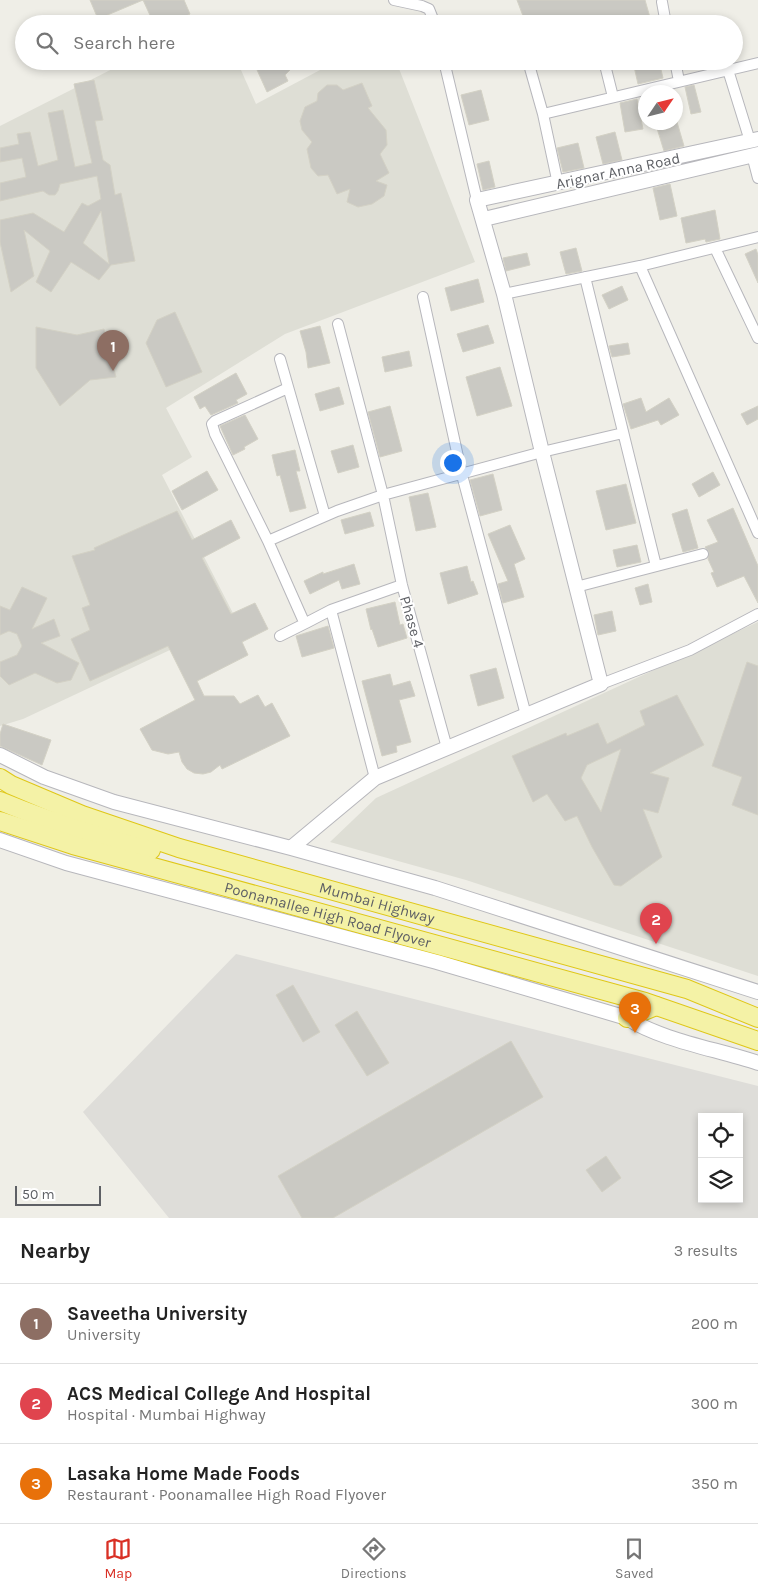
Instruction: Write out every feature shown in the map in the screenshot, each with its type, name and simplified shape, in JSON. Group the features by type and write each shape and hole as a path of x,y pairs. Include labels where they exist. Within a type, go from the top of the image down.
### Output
{"highway":[{"name":"Mumbai Highway","path":"0,778 11,785 82,815 179,848 687,989 758,1017"},
{"path":"0,800 38,816 96,836 184,857 246,866"},
{"name":"Poonamallee High Road Flyover","path":"0,821 73,845 656,1006"},
{"path":"627,1018 656,1006 753,1039"},
{"path":"694,1018 715,1033 758,1054"}],"street":[{"path":"394,0 429,5"},
{"path":"662,2 664,15"},
{"path":"743,67 758,64"},
{"path":"446,70 601,684"},
{"path":"531,70 543,114 558,184"},
{"path":"606,70 613,97"},
{"path":"677,70 679,81"},
{"path":"543,114 728,70 754,140"},
{"name":"Arignar Anna Road","path":"478,200 754,140"},
{"path":"755,155 758,178"},
{"name":"Arignar Anna Road","path":"484,219 755,155"},
{"path":"504,294 640,266 758,237"},
{"path":"715,248 758,338"},
{"path":"640,266 758,533"},
{"path":"585,277 656,566"},
{"path":"423,297 462,475 526,716"},
{"name":"Phase 4","path":"338,324 383,495 402,585 447,748"},
{"path":"280,359 325,516"},
{"path":"288,388 215,421 212,426 306,623"},
{"path":"268,541 325,516 383,495 542,452 623,433"},
{"path":"576,587 703,554"},
{"path":"280,636 331,610 402,585"},
{"path":"331,610 375,778"},
{"path":"291,848 375,778 601,684 690,650 758,614"},
{"path":"0,755 44,777 114,802 435,888 758,992"},
{"path":"0,840 66,863 437,962 627,1018 668,1035 758,1063"}],"shaded area":[{"path":"110,70 241,70 256,104 320,70 400,70 475,262 285,334 166,408 192,457 162,475 236,619 23,719 0,726 0,126"},
{"path":"758,622 758,976 466,880 330,842 376,798"},
{"path":"236,954 758,1086 758,1218 169,1218 83,1112"}],"building":[{"path":"90,0 143,0 107,15 96,15"},
{"path":"143,0 184,0 190,14 188,15 150,15"},
{"path":"517,0 645,0 649,15 622,15 523,15"},
{"path":"257,70 290,70 285,75 288,81 267,92"},
{"path":"635,70 661,70 663,78 638,84"},
{"path":"94,80 103,120 95,121 103,160 110,165 115,195 121,193 135,261 111,265 99,280 71,262 51,292 36,282 50,251 24,230 34,276 11,292 0,242 0,220 33,213 64,232 82,203 88,206 101,199 97,176 60,184 55,195 49,195 43,191 0,201 0,183 26,177 22,158 0,162 0,148 19,144 17,134 30,132 38,166 58,160 48,113 63,110 75,167 92,163 74,84","holes":["101,211 109,264 83,243"]},
{"path":"362,83 372,106 368,108 386,130 387,145 380,154 389,173 376,181 387,185 384,196 372,204 358,207 347,202 350,189 337,194 328,175 318,176 311,168 307,149 312,142 302,130 300,121 305,107 317,101 318,93 327,85 337,85 343,90"},
{"path":"694,85 701,112 691,114 685,87"},
{"path":"481,90 489,120 469,125 461,95"},
{"path":"637,99 638,130 625,132 620,103"},
{"path":"658,130 679,130 684,146 664,151"},
{"path":"615,132 622,160 603,164 596,137"},
{"path":"578,143 584,168 563,172 557,148"},
{"path":"489,161 495,187 483,190 477,164"},
{"path":"670,184 677,216 660,220 653,188"},
{"path":"715,210 720,239 706,242 705,239 686,243 681,218"},
{"path":"576,248 582,271 566,274 560,252"},
{"path":"756,249 758,255 758,283 745,254"},
{"path":"527,253 530,265 506,271 503,258"},
{"path":"478,279 484,302 451,311 445,288"},
{"path":"622,286 628,300 609,309 602,295"},
{"path":"175,312 202,372 166,387 146,343 157,320"},
{"path":"488,325 494,343 463,352 457,334"},
{"path":"320,326 330,363 308,368 300,331"},
{"path":"36,327 77,335 104,329 116,377 90,380 60,406 36,368"},
{"path":"628,343 630,354 612,357 609,346"},
{"path":"409,351 412,366 385,372 382,357"},
{"path":"500,367 512,406 477,416 466,377"},
{"path":"236,373 247,394 236,400 238,403 211,415 205,406 200,409 194,397"},
{"path":"339,387 344,404 320,411 315,394"},
{"path":"641,398 646,412 669,398 679,415 661,425 658,420 631,429 623,404"},
{"path":"390,406 402,451 380,457 368,412"},
{"path":"758,406 758,419 747,425 741,414"},
{"path":"245,415 258,439 233,455 220,426"},
{"path":"353,445 359,467 338,473 331,451"},
{"path":"295,450 300,471 296,471 306,508 290,512 280,475 277,476 272,455"},
{"path":"207,471 218,490 182,510 172,491"},
{"path":"713,472 720,485 699,497 692,484"},
{"path":"493,474 502,510 480,516 470,480"},
{"path":"626,484 636,523 606,530 596,491"},
{"path":"428,493 436,527 416,531 409,497"},
{"path":"733,508 758,566 758,603 744,576 717,587 711,573 714,572 708,559 709,552 705,547 718,542 707,520"},
{"path":"687,509 698,548 683,552 672,514"},
{"path":"177,511 192,540 231,520 240,538 202,558 231,614 255,603 268,629 242,642 248,655 197,681 204,696 234,696 240,704 258,695 265,707 272,703 290,736 222,769 220,765 211,772 203,774 194,773 187,769 182,762 179,752 168,754 152,750 140,729 195,700 168,646 90,681 71,639 90,630 82,608 90,605 72,556 95,550 94,548"},
{"path":"370,512 374,526 345,534 341,520"},
{"path":"510,525 525,559 514,564 524,597 503,603 498,584 508,581 488,534"},
{"path":"637,545 641,562 617,567 613,550"},
{"path":"354,564 360,584 342,589 339,580 310,594 304,581 323,572 323,574"},
{"path":"467,566 471,582 473,581 478,594 448,604 440,573"},
{"path":"648,584 652,602 640,605 635,588"},
{"path":"22,587 47,598 32,629 54,619 60,636 41,643 79,663 71,680 57,683 35,673 9,685 0,676 0,662 17,655 22,646 17,634 9,631 0,635 0,606 10,610"},
{"path":"395,602 400,625 403,624 407,638 378,647 371,630 366,609"},
{"path":"612,611 616,631 598,635 594,615"},
{"path":"328,626 334,648 302,657 296,636"},
{"path":"747,662 758,666 758,815 732,805 742,777 712,766"},
{"path":"496,668 504,698 478,706 470,675"},
{"path":"390,674 393,686 410,681 415,696 399,700 411,742 396,746 397,752 382,756 362,681"},
{"path":"677,695 704,745 650,773 669,778 658,813 643,809 662,857 621,886 614,885 577,816 565,821 547,794 533,802 512,756 566,733 567,736 598,723 607,744 645,725 640,711","holes":["621,749 601,812 581,778 587,765"]},
{"path":"3,724 51,740 42,765 0,746 0,734"},
{"path":"293,985 320,1032 303,1042 276,995"},
{"path":"357,1011 389,1063 367,1076 335,1025"},
{"path":"511,1041 543,1097 333,1218 302,1218 278,1176"},
{"path":"606,1156 621,1178 602,1192 586,1170"}],"place":[{"name":"Saveetha University","path":"113,371"},
{"name":"ACS Medical College And Hospital","path":"656,944"},
{"name":"Lasaka Home Made Foods","path":"635,1033"}]}
